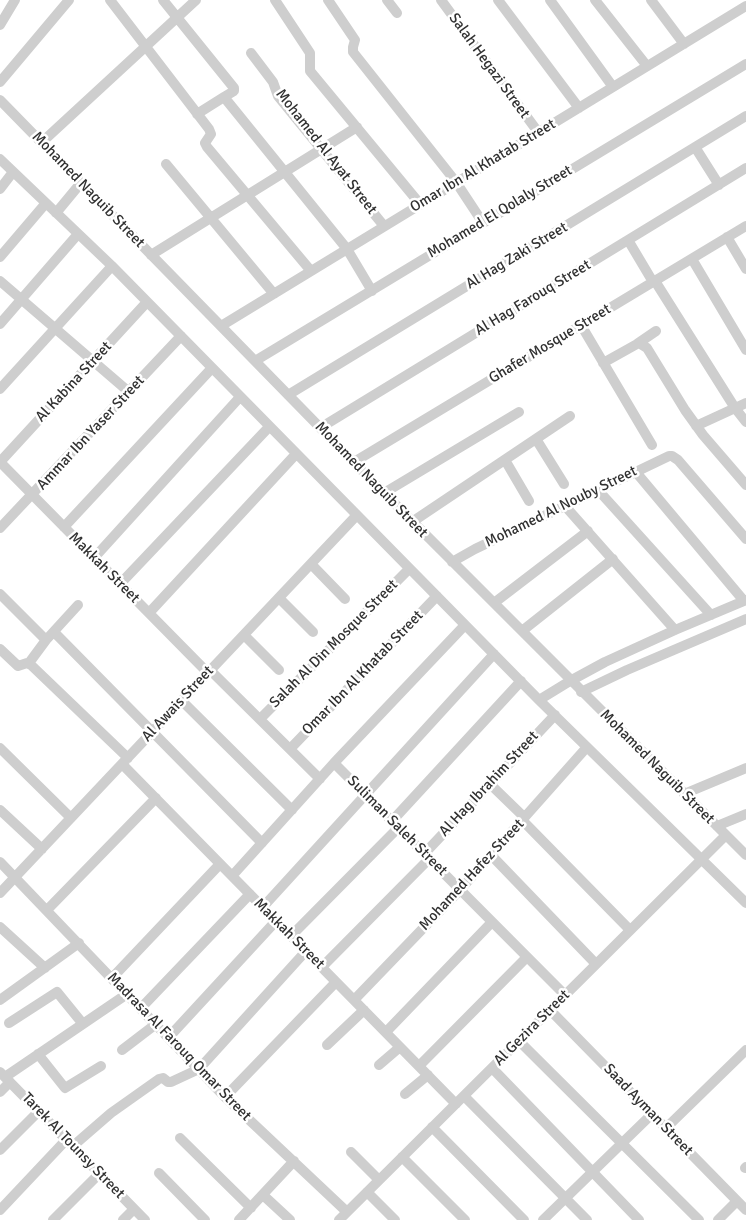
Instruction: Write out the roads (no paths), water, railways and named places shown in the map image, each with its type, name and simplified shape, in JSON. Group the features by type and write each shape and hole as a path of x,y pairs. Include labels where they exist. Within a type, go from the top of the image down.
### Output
{"street":[{"path":"0,25 15,0"},
{"path":"0,82 69,0"},
{"path":"110,0 211,133 206,146 311,271"},
{"path":"163,0 234,88 234,91 198,114"},
{"path":"41,142 196,0"},
{"path":"275,0 310,53 310,71 420,204"},
{"path":"328,0 356,40 352,47 353,52 456,182 483,223"},
{"path":"387,0 397,13"},
{"name":"Salah Hegazi Street","path":"441,0 538,132"},
{"path":"498,0 579,108"},
{"path":"550,0 613,87"},
{"path":"595,0 647,66"},
{"path":"650,0 684,44"},
{"name":"Omar Ibn Al Khatab Street","path":"221,326 746,6"},
{"name":"Mohamed Al Ayat Street","path":"251,53 273,82 278,96 384,226"},
{"name":"Mohamed El Qolaly Street","path":"255,361 746,64"},
{"path":"224,97 347,249 372,290"},
{"name":"Mohamed Naguib Street","path":"0,100 412,522 746,855"},
{"name":"Al Hag Zaki Street","path":"288,395 746,116"},
{"path":"151,255 357,127"},
{"path":"695,147 719,185"},
{"path":"0,159 112,266 539,700 746,903"},
{"path":"166,164 274,294"},
{"name":"Al Hag Farouq Street","path":"320,428 746,168"},
{"path":"0,188 13,172"},
{"path":"56,213 80,184"},
{"path":"0,257 46,203"},
{"name":"Ghafer Mosque Street","path":"354,462 746,226"},
{"path":"0,324 78,234"},
{"path":"727,237 746,269"},
{"path":"628,240 734,408 746,422"},
{"path":"692,259 746,350"},
{"path":"0,389 112,266"},
{"path":"0,281 129,392"},
{"name":"Al Kabina Street","path":"0,462 147,302"},
{"path":"581,325 652,445"},
{"path":"603,363 656,331"},
{"name":"Ammar Ibn Yaser Street","path":"0,528 181,336"},
{"path":"639,343 647,348 696,426 746,485"},
{"path":"64,527 212,368"},
{"path":"94,558 240,396"},
{"path":"696,426 746,403"},
{"path":"384,493 519,412"},
{"path":"412,522 570,416"},
{"path":"120,584 269,427"},
{"path":"536,439 564,484"},
{"path":"149,613 296,454"},
{"name":"Mohamed Al Nouby Street","path":"452,562 635,471 665,457 672,456 678,460 746,540"},
{"path":"504,460 529,501"},
{"name":"Makkah Street","path":"0,462 149,613 320,779"},
{"path":"539,700 570,681 675,630 745,600 635,471"},
{"path":"598,490 710,615"},
{"path":"565,506 675,630"},
{"name":"Al Awais Street","path":"0,893 356,516"},
{"path":"494,603 588,531"},
{"path":"522,631 613,559"},
{"path":"311,564 345,599"},
{"name":"Salah Al Din Mosque Street","path":"260,720 409,569"},
{"path":"0,594 50,636 153,732 262,843"},
{"name":"Omar Ibn Al Khatab Street","path":"290,749 437,596"},
{"path":"279,598 313,632"},
{"path":"0,649 18,666 29,663 78,605"},
{"path":"581,692 627,670 746,619"},
{"path":"232,876 334,763 465,625"},
{"path":"244,635 279,670"},
{"path":"263,907 494,654"},
{"name":"Makkah Street","path":"29,663 125,761 156,798 456,1104"},
{"path":"291,936 395,824 521,681"},
{"path":"182,701 292,810"},
{"name":"Al Hag Ibrahim Street","path":"322,968 555,715"},
{"name":"Mohamed Hafez Street","path":"354,1000 460,890 587,747"},
{"path":"0,748 71,818"},
{"name":"Suliman Saleh Street","path":"334,763 565,995"},
{"path":"684,794 746,768"},
{"path":"490,784 630,930"},
{"path":"48,910 156,798"},
{"path":"0,810 42,849"},
{"path":"717,826 746,814"},
{"name":"Al Gezira Street","path":"339,1220 726,835"},
{"path":"491,855 596,964"},
{"name":"Madrasa Al Farouq Omar Street","path":"0,862 225,1097 347,1212"},
{"path":"112,978 220,864"},
{"path":"141,1008 250,894"},
{"path":"169,1037 276,921"},
{"path":"386,1032 492,922"},
{"path":"0,927 45,968"},
{"path":"2,996 79,943"},
{"path":"0,1210 70,1142 159,1079 163,1078 171,1082 199,1069 306,951"},
{"path":"419,1066 527,957"},
{"path":"225,1097 336,982"},
{"path":"9,1023 58,992 83,1024"},
{"path":"0,1092 5,1077 127,994"},
{"path":"327,1045 364,1010"},
{"name":"Saad Ayman Street","path":"550,1010 746,1210"},
{"path":"122,1050 156,1024"},
{"path":"519,1040 699,1220"},
{"path":"379,1065 400,1047"},
{"path":"666,1128 746,1050"},
{"path":"38,1054 65,1088 101,1066"},
{"path":"492,1068 639,1220"},
{"path":"405,1094 428,1075"},
{"name":"Tarek Al Tounsy Street","path":"5,1077 145,1220"},
{"path":"464,1096 587,1220"},
{"path":"0,1150 39,1111"},
{"path":"543,1220 652,1114"},
{"path":"432,1127 524,1220"},
{"path":"180,1138 251,1208"},
{"path":"351,1152 379,1180"},
{"path":"402,1157 466,1220"},
{"path":"239,1220 294,1162"},
{"path":"159,1173 205,1220"},
{"path":"53,1220 99,1174"},
{"path":"367,1192 395,1220"},
{"path":"263,1195 290,1220"},
{"path":"718,1220 737,1201"},
{"path":"123,1220 134,1209"}]}
